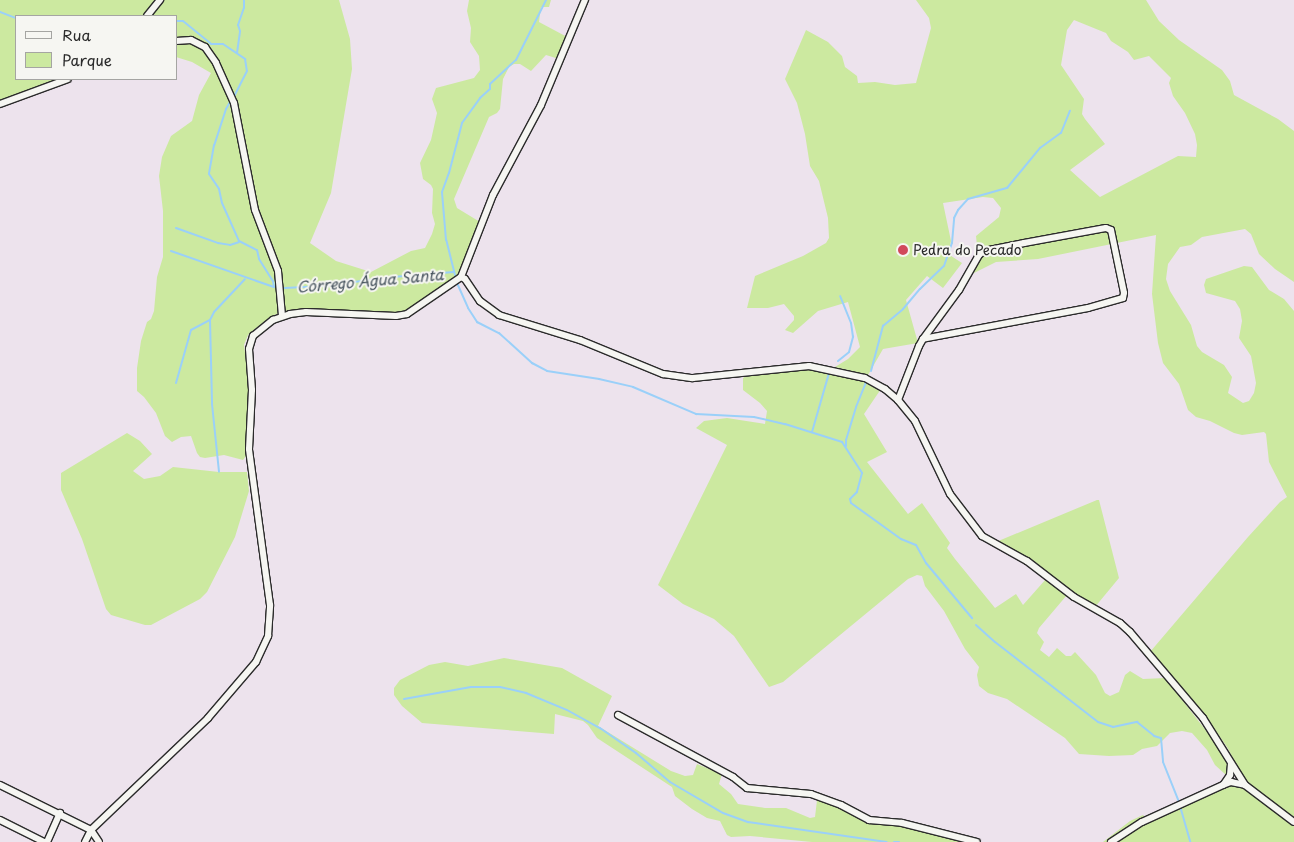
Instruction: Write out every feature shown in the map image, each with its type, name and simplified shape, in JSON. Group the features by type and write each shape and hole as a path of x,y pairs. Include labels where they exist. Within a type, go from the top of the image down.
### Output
{"street":[{"path":"148,15 160,0"},
{"path":"85,842 91,830 197,730 246,674 265,645 270,629 271,613 249,449 252,390 250,342 258,330 282,316 306,312 402,315 417,308 461,277 493,195 541,105 585,0"},
{"path":"178,41 192,40 205,47 216,63 234,103 255,210 278,271 282,316"},
{"path":"0,104 65,80"},
{"path":"898,400 923,339 958,290 975,259 984,251 1106,228 1111,230 1124,293 1122,298 1105,304 991,328 923,339"},
{"path":"461,277 480,301 500,315 580,340 662,374 694,378 809,366 870,380 898,400 919,427 950,494 982,536 1027,561 1074,597 1130,632 1203,718 1245,785 1294,822"},
{"path":"618,715 733,777 747,788 811,794 841,805 869,820 902,823 977,842"},
{"path":"1223,785 1230,775 1231,763"},
{"path":"1112,842 1136,825 1223,785 1231,782 1245,785"},
{"path":"0,785 91,830 99,842"},
{"path":"0,820 45,842 60,813"}],"green space":[{"path":"0,0 339,0 350,39 352,69 331,193 310,243 336,261 371,272 411,251 425,248 432,234 435,224 432,213 433,189 423,179 420,163 431,140 437,113 432,99 436,88 474,78 480,70 479,56 470,42 471,28 467,11 469,0 551,0 549,7 541,7 539,22 569,38 559,59 546,55 531,71 520,64 514,64 509,67 503,79 500,109 489,117 454,199 457,208 480,222 462,272 459,271 456,277 407,311 398,313 348,310 291,311 276,314 248,335 244,345 249,383 246,456 243,460 224,455 200,457 191,436 181,437 172,442 165,436 156,413 137,391 137,368 141,341 147,322 151,319 154,311 157,277 163,257 163,211 159,176 162,157 171,136 192,121 199,95 211,73 192,62 178,58 178,15 15,15 15,80 64,80 0,107"},
{"path":"916,0 1146,0 1159,21 1179,40 1222,70 1230,81 1234,95 1278,119 1294,131 1294,282 1275,269 1259,254 1251,234 1245,229 1202,237 1191,245 1180,247 1168,264 1166,279 1170,291 1191,325 1197,346 1202,352 1224,365 1232,377 1228,393 1243,403 1249,401 1254,393 1256,383 1251,356 1239,338 1242,321 1240,309 1235,301 1206,293 1204,285 1206,279 1244,266 1252,267 1269,290 1284,299 1294,311 1294,817 1267,799 1243,777 1227,747 1201,710 1150,652 1248,537 1280,502 1287,497 1269,462 1266,434 1264,432 1242,435 1196,417 1188,410 1179,384 1163,363 1158,343 1152,294 1156,235 1038,259 996,262 968,276 978,256 976,236 999,217 1001,208 993,198 983,197 943,203 951,241 948,254 962,263 943,288 927,276 906,300 918,343 883,349 868,375 835,367 848,359 860,347 848,302 818,311 793,333 785,330 794,320 794,316 784,304 768,308 747,308 755,276 803,256 826,243 829,238 828,218 819,181 810,166 805,134 797,103 785,79 806,30 828,42 842,56 845,67 857,76 858,83 875,82 895,85 916,83 931,28 929,18","holes":["1074,20 1106,33 1111,41 1128,52 1134,60 1149,56 1171,78 1169,83 1173,96 1185,113 1195,134 1197,145 1196,157 1178,156 1100,197 1070,170 1105,144 1082,114 1084,99 1061,65 1067,30"]},
{"path":"814,368 871,384 881,389 864,414 887,452 867,462 908,514 922,503 950,543 947,548 995,608 1016,594 1023,605 1046,579 1067,595 1039,628 1037,633 1044,642 1040,650 1049,657 1057,648 1066,656 1071,656 1075,652 1096,675 1105,693 1110,696 1119,692 1125,675 1130,671 1143,679 1165,678 1211,737 1227,764 1226,775 1215,765 1207,750 1192,733 1182,731 1170,733 1157,746 1142,749 1133,755 1079,754 1065,738 1007,699 988,693 979,686 977,675 979,667 965,649 944,611 925,586 922,576 917,575 908,579 783,682 769,687 734,636 714,619 683,604 658,585 727,445 696,428 704,421 727,418 765,424 767,411 743,390 743,378 750,373"},
{"path":"127,433 140,441 152,454 133,471 144,479 160,476 173,467 219,472 247,472 249,491 235,537 207,592 200,599 151,625 111,615 106,609 82,539 61,490 61,473"},
{"path":"1099,500 1119,578 1095,607 1081,599 1028,558 996,542"},
{"path":"504,658 562,668 612,696 598,726 671,771 685,776 693,775 697,764 722,774 719,784 731,794 738,804 765,808 786,808 810,818 815,817 818,792 873,821 906,826 973,842 812,842 750,836 731,837 727,835 720,821 707,818 692,809 675,796 672,787 597,738 583,721 555,714 554,734 422,723 402,706 394,695 394,688 400,680 429,665 445,662 468,666"},
{"path":"1238,784 1294,825 1294,842 1103,842 1130,821 1143,815 1149,821 1222,788"}],"waterway":[{"path":"237,53 240,31 238,25 244,8 244,0"},
{"path":"455,275 446,240 442,192 462,123 480,98 490,89 490,84 516,60 546,0"},
{"name":"Córrego Água Santa","path":"0,12 15,18"},
{"name":"Córrego Água Santa","path":"178,21 183,21 211,44 223,44 245,59 247,71 233,98"},
{"name":"Córrego Água Santa","path":"230,102 214,145 209,174 219,189 222,203 239,241 257,250 259,259 273,281 274,287"},
{"path":"871,371 883,326 903,309 944,266 952,243 954,218 958,210 968,199 1007,188 1040,148 1061,133 1070,111"},
{"path":"176,228 218,243 230,245 239,242"},
{"path":"171,251 274,287"},
{"name":"Córrego Água Santa","path":"285,288 323,286 392,277 454,272"},
{"path":"176,383 191,330 210,320 214,312 245,279"},
{"name":"Córrego Água Santa","path":"457,283 468,308 477,322 499,333 532,363 547,371 599,379 633,387 696,414 754,417 785,424 842,442 862,473 857,492 850,499 851,503 901,539 916,545 926,563 972,618"},
{"path":"838,361 849,352 853,337 851,323 840,296"},
{"path":"210,320 212,404 219,472"},
{"path":"812,432 829,373"},
{"path":"846,446 856,407 867,380"},
{"name":"Córrego Água Santa","path":"976,625 1098,722 1113,727 1137,722 1154,736 1161,738 1163,762 1179,802"},
{"path":"404,699 471,687 500,687 526,693 567,710 600,728 636,753 670,782 723,813 748,822 887,842"},
{"name":"Córrego Água Santa","path":"1180,806 1190,842"},
{"path":"894,842 899,842"}],"place":[{"name":"Pedra do Pecado","path":"903,250"}]}
